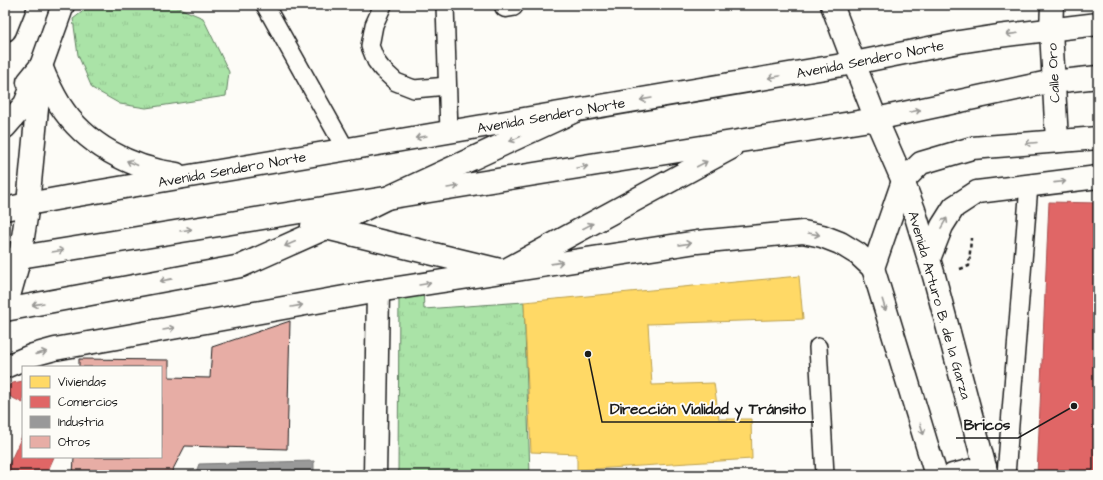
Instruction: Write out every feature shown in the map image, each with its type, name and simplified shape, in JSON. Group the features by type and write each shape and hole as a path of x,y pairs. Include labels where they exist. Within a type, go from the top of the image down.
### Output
{"main road":[{"path":"5,30 15,5"},
{"path":"5,127 25,104 63,5"},
{"path":"832,5 876,119"},
{"name":"Calle Oro","path":"1052,5 1051,30 1057,140"},
{"name":"Avenida Sendero Norte","path":"5,209 211,172 854,63 959,42 1098,24"},
{"path":"5,111 40,66"},
{"path":"40,66 56,99 74,122 90,138 111,153 135,164 160,172 185,175 211,172"},
{"path":"40,66 28,204 12,259 5,310 241,266 326,228 387,198 575,111"},
{"path":"12,259 876,119 1053,82 1098,77"},
{"name":"Avenida Arturo B. de la Garza","path":"876,119 903,181 929,259 986,471"},
{"path":"873,268 903,181 921,163 972,148 1057,140 1098,138"},
{"path":"266,218 326,228 504,271 747,140"},
{"path":"929,259 942,226 954,207 977,192 1098,177"},
{"path":"5,367 33,355 55,349 378,291 697,242 803,232 822,236 840,243 858,254 873,268 936,475"},
{"path":"374,475 378,291"},
{"path":"953,475 986,471"}],"lane":[{"path":"265,5 346,150"},
{"path":"383,5 374,25 370,46 376,61 382,70 396,82 414,89 447,86"},
{"path":"445,5 449,132"},
{"path":"1006,475 1029,185"},
{"path":"818,347 825,475"}],"path":[{"path":"946,8 960,5"},
{"path":"969,266 971,238"}],"green space":[{"path":"91,5 172,5 203,18 229,72 226,96 146,108 120,104 92,88 78,55 73,19"},
{"path":"423,286 424,309 524,302 530,474 398,475 399,292"}],"building: Viviendas":[{"path":"799,276 803,319 648,324 652,385 714,383 719,419 751,419 752,459 577,470 577,454 531,452 524,302"}],"building: Comercios":[{"path":"1049,202 1098,203 1098,475 1037,475"},
{"path":"22,381 22,402 5,394 5,388 13,383"},
{"path":"22,436 22,458 54,458 46,475 5,475"}],"building: Industria":[{"path":"314,461 314,475 195,475 199,464"}],"building: Otros":[{"path":"290,321 287,449 185,446 170,475 73,475 74,458 162,458 162,366 79,366 79,359 169,360 169,377 210,378 212,347"}],"place":[{"name":"Dirección Vialidad y Tránsito","path":"588,354"},
{"name":"Bricos","path":"1074,406"}]}
